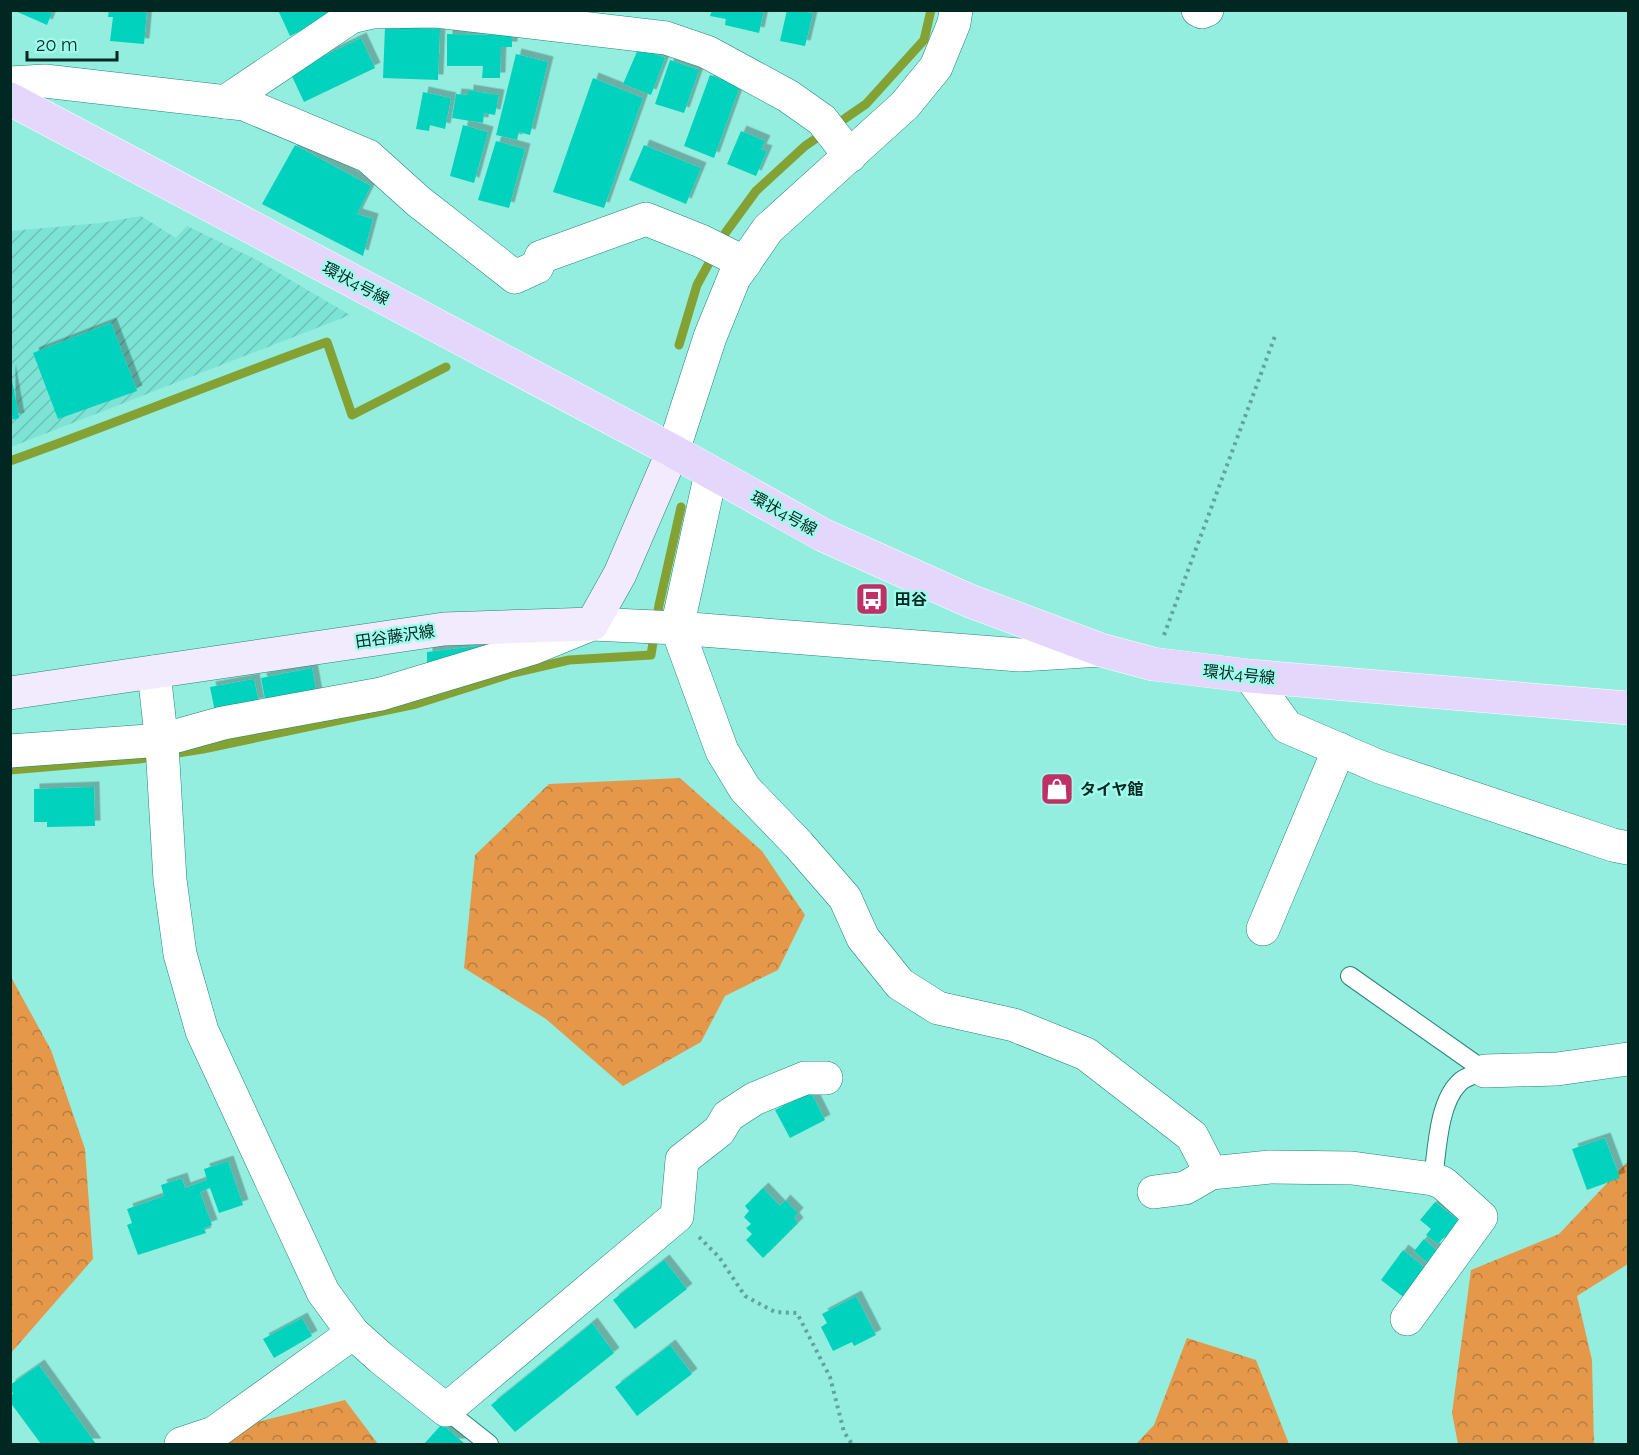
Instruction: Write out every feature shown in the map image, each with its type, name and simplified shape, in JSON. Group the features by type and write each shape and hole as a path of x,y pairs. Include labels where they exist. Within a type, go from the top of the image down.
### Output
{"main road":[{"name":"環状4号線","path":"10,99 673,451 823,534 970,601 1101,650 1153,664 1250,676 1629,708"},
{"path":"592,624 620,574 673,451"},
{"name":"田谷藤沢線","path":"10,693 444,629 592,624"}],"street":[{"path":"725,253 768,229 835,137 905,105 936,67 954,23 956,10"},
{"path":"1198,10 1202,12 1207,10"},
{"path":"225,102 351,17 374,12 436,11 666,38 707,52 788,96 835,137"},
{"path":"10,83 45,81 244,104 368,156 418,201 515,277 537,267 542,257 646,219 725,253 734,278 710,337 673,451"},
{"path":"711,473 664,627 722,751 744,789 798,844 845,898 863,938 900,984 938,1008 1014,1025 1086,1054 1192,1136 1211,1173"},
{"path":"10,751 162,751 223,723 381,694 533,648 592,624 664,627 1020,655 1101,650"},
{"path":"154,672 162,751 170,880 180,954 202,1031 323,1292 352,1333 446,1410 677,1216 682,1160 719,1131 729,1116 754,1099 786,1085 805,1078 826,1078"},
{"path":"1250,676 1287,727 1380,767 1613,845 1629,848"},
{"path":"1263,929 1339,749"},
{"path":"1485,1071 1557,1069 1629,1059"},
{"path":"1154,1192 1185,1188 1211,1173 1270,1167 1352,1168 1433,1179 1443,1183 1481,1217 1407,1319"},
{"path":"181,1444 214,1433 352,1333"}],"lane":[{"path":"1350,976 1485,1071"},
{"path":"1433,1179 1442,1121 1449,1098 1460,1082 1485,1071"},
{"path":"446,1410 489,1444"}],"path":[{"path":"1153,664 1275,336"},
{"path":"677,1216 719,1257 745,1296 775,1312 797,1313 830,1377 844,1432 852,1444"}],"shaded area":[{"path":"141,216 176,238 187,226 255,259 350,315 11,447 11,231 101,223"}],"green space":[{"path":"680,778 762,851 805,915 778,970 725,996 701,1042 623,1086 546,1019 464,968 475,855 549,784"},
{"path":"11,977 51,1050 85,1149 93,1259 11,1353"},
{"path":"1628,1161 1628,1264 1577,1296 1592,1360 1594,1444 1458,1444 1452,1413 1471,1270 1559,1234"},
{"path":"1187,1338 1256,1360 1289,1444 1136,1444 1154,1425"},
{"path":"345,1400 378,1444 213,1444 253,1423"}],"building":[{"path":"13,10 53,10 47,25"},
{"path":"109,10 147,10 144,44 110,41 113,17 108,17"},
{"path":"278,10 328,10 331,16 290,36"},
{"path":"712,10 764,10 759,33 725,25 726,19 710,16"},
{"path":"787,10 813,13 805,46 780,41"},
{"path":"385,27 440,29 438,80 383,78"},
{"path":"490,31 512,31 512,47 501,47 500,78 482,78 483,66 447,66 447,34 490,35"},
{"path":"361,38 375,68 304,102 290,72"},
{"path":"639,47 665,58 651,95 623,84"},
{"path":"516,54 548,62 530,135 519,132 517,140 496,135"},
{"path":"670,60 699,70 684,113 655,104"},
{"path":"710,75 740,86 714,158 684,146"},
{"path":"593,78 643,98 604,208 553,192"},
{"path":"468,90 499,95 495,115 484,113 483,123 452,118 456,94 468,95"},
{"path":"423,92 451,98 445,129 430,125 429,131 416,129"},
{"path":"463,125 488,132 474,183 450,176"},
{"path":"741,131 765,141 761,149 767,151 756,176 727,164"},
{"path":"496,141 525,149 509,208 478,200"},
{"path":"295,145 371,186 357,214 373,219 363,256 262,204"},
{"path":"644,145 701,168 686,204 629,180"},
{"path":"111,323 137,391 58,419 33,353"},
{"path":"10,369 19,418 10,420"},
{"path":"479,646 480,655 427,672 427,652"},
{"path":"312,668 317,695 266,704 261,678"},
{"path":"254,679 259,703 215,712 210,687"},
{"path":"94,787 95,826 47,827 47,822 34,822 34,789"},
{"path":"811,1092 825,1120 790,1138 775,1110"},
{"path":"1605,1138 1620,1178 1587,1190 1572,1149"},
{"path":"228,1161 243,1205 219,1213 210,1188 200,1192 212,1225 204,1228 206,1233 138,1255 127,1225 132,1223 127,1209 164,1196 161,1185 182,1178 185,1188 207,1180 204,1169"},
{"path":"763,1188 780,1206 785,1200 798,1213 794,1218 798,1223 763,1258 746,1240 752,1234 746,1228 751,1224 744,1217 749,1211 745,1206"},
{"path":"1435,1202 1462,1223 1448,1240 1444,1237 1438,1244 1426,1235 1431,1229 1420,1220"},
{"path":"1424,1239 1442,1255 1432,1267 1414,1251"},
{"path":"1403,1250 1428,1270 1406,1299 1381,1280"},
{"path":"664,1260 687,1289 635,1329 613,1300"},
{"path":"856,1296 876,1335 854,1346 852,1342 833,1351 821,1327 827,1323 822,1314"},
{"path":"302,1318 312,1336 274,1358 263,1339"},
{"path":"592,1323 614,1353 515,1432 491,1405"},
{"path":"670,1345 692,1374 637,1416 615,1387"},
{"path":"39,1365 96,1444 41,1444 10,1402 10,1396 13,1394 10,1385"},
{"path":"442,1424 465,1444 424,1444"}],"waterway":[{"path":"679,345 697,285 726,232 756,191 805,146 866,104 924,40 931,10"},
{"path":"10,461 327,342 352,415 446,367"},
{"path":"10,770 139,759 203,749 416,704 513,673 569,660 651,655 659,605 681,507"}],"place":[{"name":"田谷","path":"872,599"},
{"name":"タイヤ館","path":"1057,789"}]}
